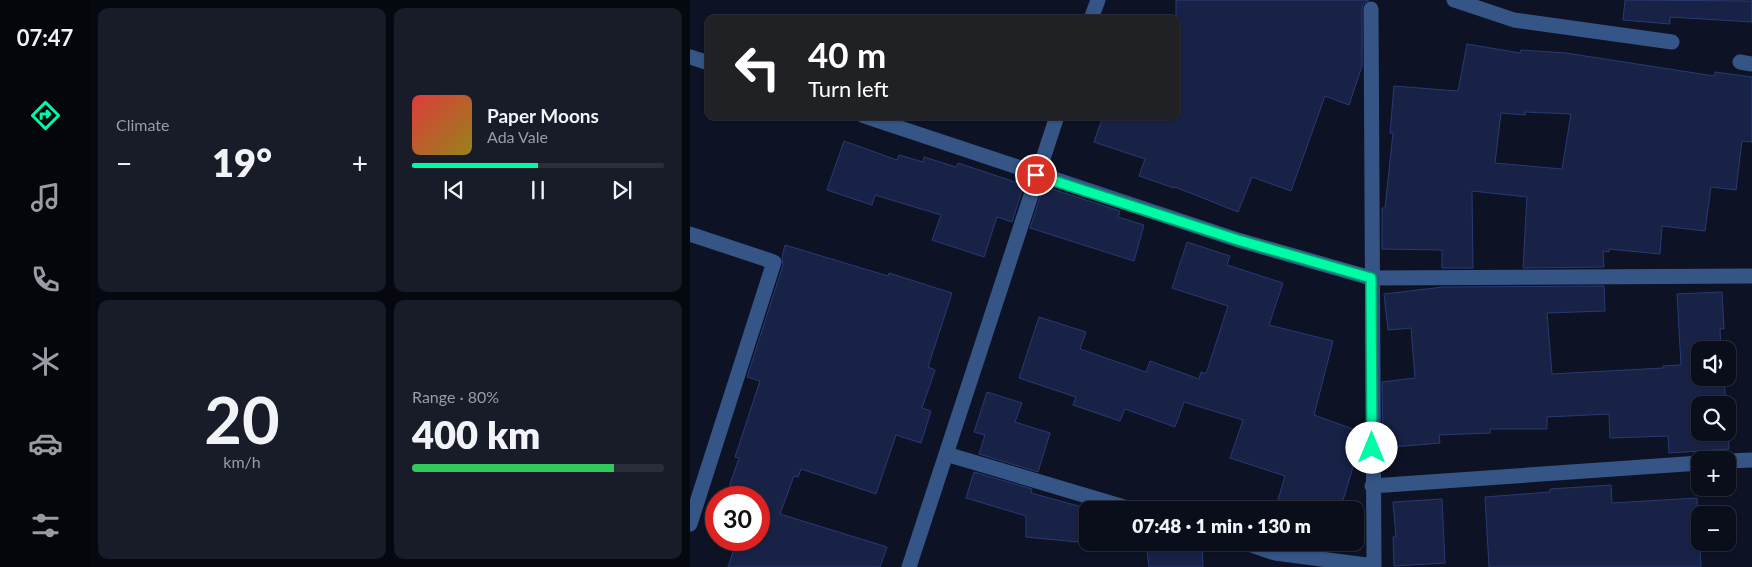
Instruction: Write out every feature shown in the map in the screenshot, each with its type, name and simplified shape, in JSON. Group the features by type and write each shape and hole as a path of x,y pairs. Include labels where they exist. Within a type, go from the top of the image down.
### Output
{"street":[{"path":"1092,15 1098,0"},
{"path":"1454,0 1514,20 1672,42"},
{"path":"1273,551 1374,566 1372,486 1371,9"},
{"path":"690,57 705,62"},
{"path":"876,120 1036,175 1238,240 1371,278 1752,276"},
{"path":"908,567 1056,120"},
{"path":"690,234 774,262 690,524"},
{"path":"946,454 1104,501"},
{"path":"1736,461 1752,460"},
{"path":"1372,486 1691,464"}],"building":[{"path":"1176,0 1369,0 1363,4 1362,9 1362,66 1349,105 1325,96 1291,191 1252,177 1238,212 1175,187 1139,176 1145,159 1094,142 1102,120 1180,120 1180,15 1176,15"},
{"path":"1625,0 1752,1 1752,22 1670,17 1670,24 1623,20"},
{"path":"1467,44 1520,53 1521,50 1566,53 1714,76 1715,72 1752,77 1752,142 1742,141 1736,190 1711,187 1705,231 1662,226 1660,254 1609,249 1609,252 1603,251 1604,267 1523,268 1527,197 1472,191 1473,268 1442,268 1442,250 1382,249 1382,208 1385,208 1393,133 1390,133 1394,86 1458,91","holes":["1525,112 1571,114 1562,169 1495,163 1501,113 1525,115"]},
{"path":"844,141 897,160 899,155 923,162 924,157 956,167 958,163 1024,185 1012,222 997,217 984,257 932,240 941,215 875,195 872,205 827,190"},
{"path":"1046,187 1120,211 1118,217 1144,225 1134,261 1030,228 1042,191 1045,192"},
{"path":"1187,242 1230,256 1227,265 1283,283 1269,325 1333,341 1314,415 1364,433 1364,450 1358,451 1343,501 1278,501 1285,476 1230,458 1243,420 1184,402 1175,427 1125,409 1120,421 1073,405 1076,397 1019,378 1039,317 1086,332 1080,349 1146,372 1150,361 1199,379 1201,372 1206,374 1228,306 1172,288"},
{"path":"785,245 888,276 889,273 952,293 928,367 935,370 922,408 931,411 921,443 896,435 876,494 801,469 798,477 794,476 780,514 887,547 880,567 728,567 733,551 770,551 770,486 729,486 739,458 735,457 760,381 747,377 783,265 782,257"},
{"path":"1604,286 1605,311 1547,313 1552,374 1663,368 1663,366 1681,365 1677,294 1722,292 1724,329 1720,329 1721,341 1691,341 1691,386 1725,386 1725,396 1691,396 1691,441 1729,441 1729,449 1669,453 1668,436 1610,438 1609,414 1547,417 1547,429 1490,429 1490,433 1439,435 1440,443 1383,448 1382,382 1415,378 1411,328 1388,330 1384,294 1443,287"},
{"path":"987,392 1022,403 1015,422 1050,433 1038,472 979,454 985,435 974,432"},
{"path":"974,472 1032,489 1031,493 1079,506 1078,542 1026,537 1026,516 966,498"},
{"path":"1611,485 1612,503 1697,498 1697,506 1691,506 1691,551 1700,551 1701,567 1489,567 1485,497 1550,492 1550,489"},
{"path":"1442,499 1445,563 1394,566 1393,537 1396,537 1393,502"},
{"path":"1147,551 1202,551 1203,567 1149,567"}],"route":[{"path":"1036,175 1238,240 1371,278 1372,448"}]}
